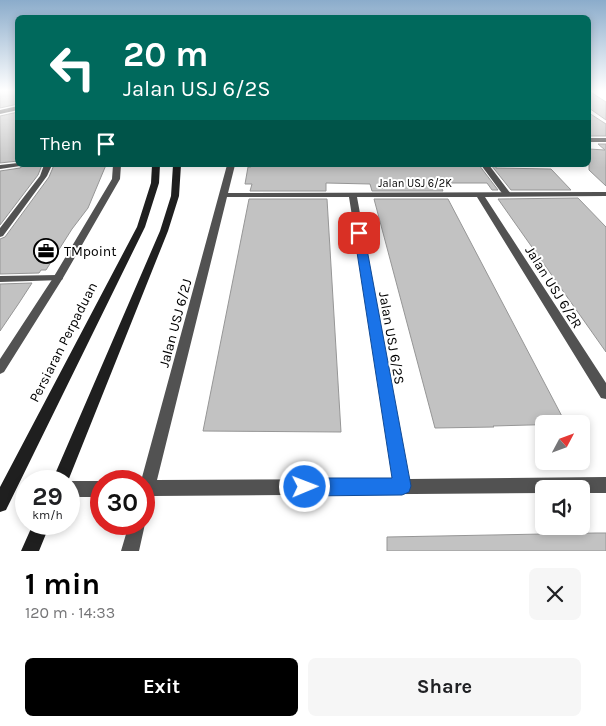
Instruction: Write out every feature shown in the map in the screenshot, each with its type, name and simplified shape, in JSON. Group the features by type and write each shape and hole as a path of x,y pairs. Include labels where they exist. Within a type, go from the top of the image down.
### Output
{"main road":[{"name":"Persiaran Perpaduan","path":"0,504 141,227 155,183 156,167"},
{"path":"65,470 164,231 175,196 177,167"},
{"path":"30,551 37,535"}],"street":[{"path":"591,140 606,140"},
{"path":"0,167 15,164"},
{"path":"0,234 43,176 47,167"},
{"path":"0,369 58,278 116,179 117,167"},
{"name":"Jalan USJ 6/2J","path":"151,470 231,167"},
{"path":"487,167 507,194"},
{"name":"Jalan USJ 6/2S","path":"352,194 402,486"},
{"name":"Jalan USJ 6/2R","path":"479,194 606,394"},
{"name":"Jalan USJ 6/2K","path":"224,195 507,194 605,196"},
{"path":"0,279 58,278"},
{"path":"155,492 402,486 606,485"},
{"path":"130,551 134,535"}],"building":[{"path":"0,116 15,116 15,161 0,163"},
{"path":"591,116 606,124 606,136 591,136"},
{"path":"598,144 606,144 606,186 589,170 589,167 591,167 591,149 605,150"},
{"path":"41,167 38,175 0,225 0,171"},
{"path":"53,167 105,167 88,208 46,270 41,270 39,273 0,274 0,239 5,237 49,177"},
{"path":"248,167 481,167 498,190 492,190 487,183 439,183 443,191 372,191 370,184 326,183 326,191 250,191 252,184 245,184"},
{"path":"493,167 551,169 571,190 511,190"},
{"path":"578,198 606,227 606,352 498,199"},
{"path":"249,199 327,199 341,432 203,431"},
{"path":"374,199 448,199 561,415 535,415 535,425 435,428"},
{"path":"32,283 19,303 0,331 0,284"},
{"path":"590,533 606,533 606,551 387,551 387,537 590,535"}],"place":[{"name":"TMpoint","path":"46,251"}],"route":[{"path":"305,487 402,486 359,233"}]}
